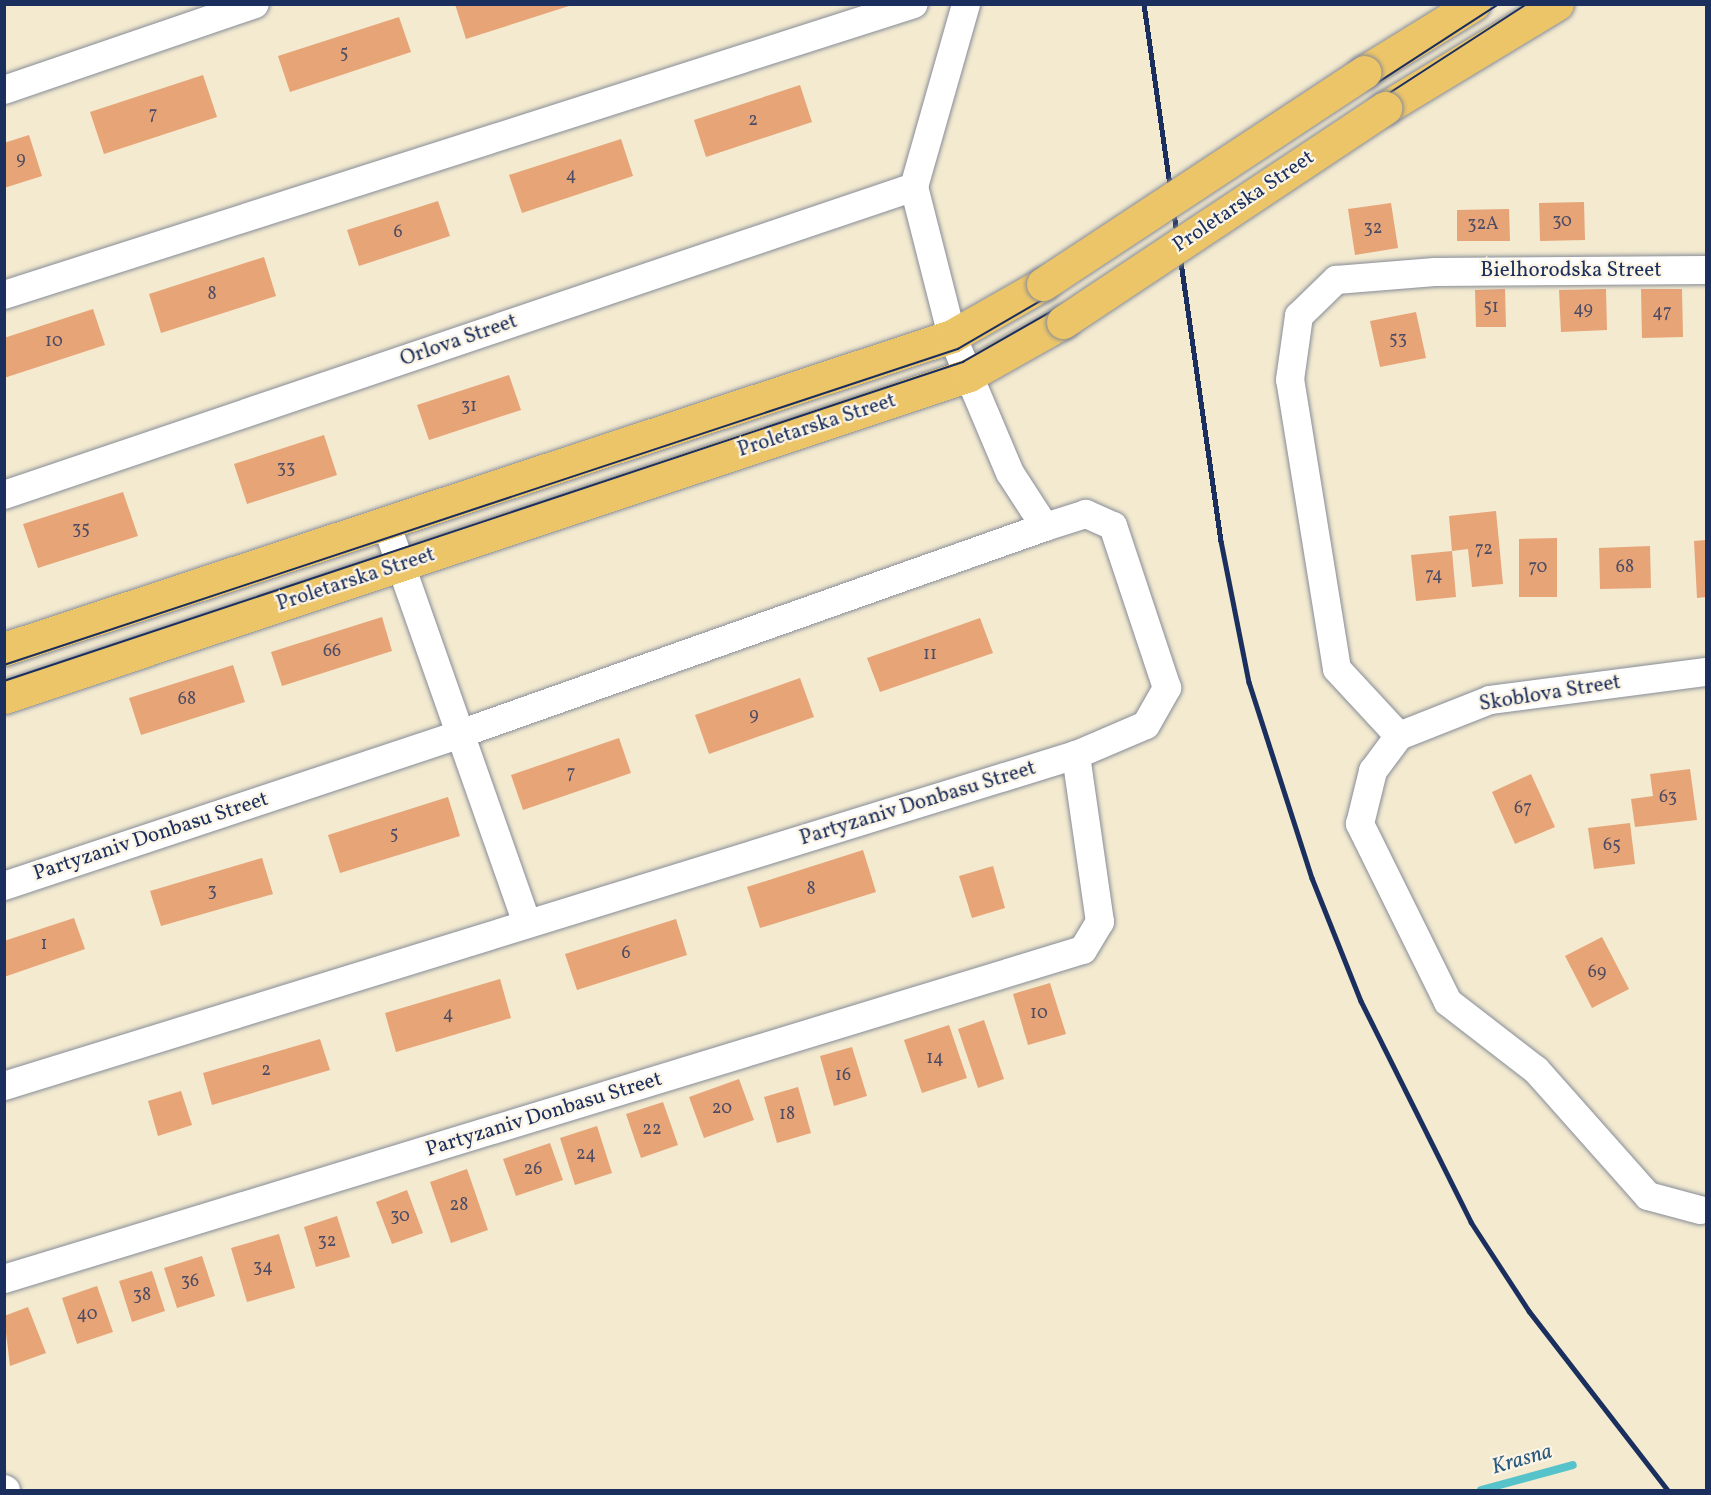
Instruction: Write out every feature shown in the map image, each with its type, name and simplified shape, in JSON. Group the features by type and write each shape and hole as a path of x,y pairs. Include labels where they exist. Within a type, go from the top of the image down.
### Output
{"main road":[{"name":"Proletarska Street","path":"4,649 952,336 1043,284 1364,72 1474,4"},
{"name":"Proletarska Street","path":"4,698 969,375 1063,322 1385,108 1557,4"}],"street":[{"path":"4,90 255,4"},
{"path":"4,295 914,4"},
{"path":"966,4 914,187 952,336 1010,473 1045,527"},
{"name":"Orlova Street","path":"4,495 914,187"},
{"name":"Bielhorodska Street","path":"1399,736 1337,669 1290,380 1299,315 1336,280 1435,272 1707,270"},
{"name":"Partyzaniv Donbasu Street","path":"4,886 457,735 1086,514 1113,526 1167,688 1146,725 1076,755 4,1086"},
{"path":"386,523 457,735 528,924"},
{"name":"Skoblova Street","path":"1399,736 1490,700 1707,672"},
{"path":"1399,736 1373,771 1360,824 1448,1002 1536,1070 1648,1196 1704,1212"},
{"name":"Partyzaniv Donbasu Street","path":"4,1279 1083,950 1100,922 1076,755"}],"building":[{"path":"455,4 572,4 572,5 466,39"},
{"path":"399,17 411,52 290,92 278,56"},
{"path":"203,75 217,117 104,154 90,112"},
{"path":"800,85 812,122 706,157 694,120"},
{"path":"29,135 42,176 4,188 4,143"},
{"path":"621,139 633,176 522,213 509,175"},
{"path":"438,201 450,236 359,266 347,230"},
{"path":"1584,202 1585,240 1540,241 1539,203"},
{"path":"1391,203 1398,248 1355,255 1348,209"},
{"path":"1509,209 1510,241 1457,241 1457,210"},
{"path":"264,257 276,296 161,333 149,294"},
{"path":"1505,289 1506,327 1476,327 1475,290"},
{"path":"1606,289 1607,330 1561,332 1559,290"},
{"path":"1641,289 1682,289 1683,337 1642,338"},
{"path":"93,309 105,345 4,378 4,338"},
{"path":"1416,312 1426,358 1380,367 1370,321"},
{"path":"509,375 521,410 429,440 417,405"},
{"path":"324,435 337,475 247,504 234,464"},
{"path":"123,492 138,536 38,568 23,524"},
{"path":"1496,511 1503,584 1472,587 1468,549 1452,551 1449,516"},
{"path":"1557,538 1557,597 1519,597 1519,539"},
{"path":"1706,540 1706,597 1697,598 1694,541"},
{"path":"1650,546 1651,588 1600,589 1599,548"},
{"path":"1452,551 1456,597 1416,601 1411,555"},
{"path":"382,617 392,651 282,686 271,652"},
{"path":"980,618 993,653 880,692 867,658"},
{"path":"233,665 245,702 141,735 129,698"},
{"path":"800,678 814,717 709,754 695,715"},
{"path":"619,738 631,773 523,810 511,775"},
{"path":"1690,769 1697,820 1635,827 1631,799 1653,796 1650,774"},
{"path":"1531,774 1555,827 1515,844 1492,792"},
{"path":"448,797 460,836 340,873 328,835"},
{"path":"1630,823 1635,864 1594,869 1588,828"},
{"path":"863,850 876,892 760,928 747,887"},
{"path":"262,858 273,894 161,926 150,891"},
{"path":"993,866 1005,908 972,918 959,876"},
{"path":"74,918 85,949 4,977 4,941"},
{"path":"676,919 687,955 577,990 565,954"},
{"path":"1602,937 1629,989 1592,1008 1565,956"},
{"path":"500,979 511,1018 396,1052 385,1013"},
{"path":"1050,983 1066,1034 1028,1045 1013,994"},
{"path":"984,1020 1004,1079 978,1088 958,1029"},
{"path":"949,1025 967,1078 922,1093 904,1040"},
{"path":"320,1039 330,1070 212,1105 203,1073"},
{"path":"852,1047 867,1096 834,1106 820,1056"},
{"path":"739,1079 754,1120 704,1138 689,1097"},
{"path":"798,1087 811,1133 777,1143 764,1097"},
{"path":"181,1091 192,1125 158,1136 148,1101"},
{"path":"663,1102 678,1145 641,1158 626,1114"},
{"path":"597,1126 612,1173 575,1185 560,1138"},
{"path":"550,1143 563,1180 516,1196 503,1159"},
{"path":"467,1169 488,1230 451,1243 430,1182"},
{"path":"407,1190 423,1233 392,1244 376,1202"},
{"path":"337,1216 350,1257 316,1267 304,1227"},
{"path":"279,1234 295,1288 247,1302 231,1248"},
{"path":"202,1256 215,1296 177,1308 164,1268"},
{"path":"152,1271 165,1311 132,1322 119,1281"},
{"path":"97,1286 113,1332 77,1344 62,1298"},
{"path":"28,1307 46,1353 10,1366 4,1316"}],"waterway":[{"name":"Krasna","path":"1481,1490 1573,1465"}],"tram line":[{"path":"4,665 958,349 1049,296 1499,4"},
{"path":"4,681 963,362 1056,309 1527,4"}],"railway":[{"path":"1144,4 1221,541 1249,682 1312,878 1361,1001 1471,1222 1529,1311 1668,1490"}]}
